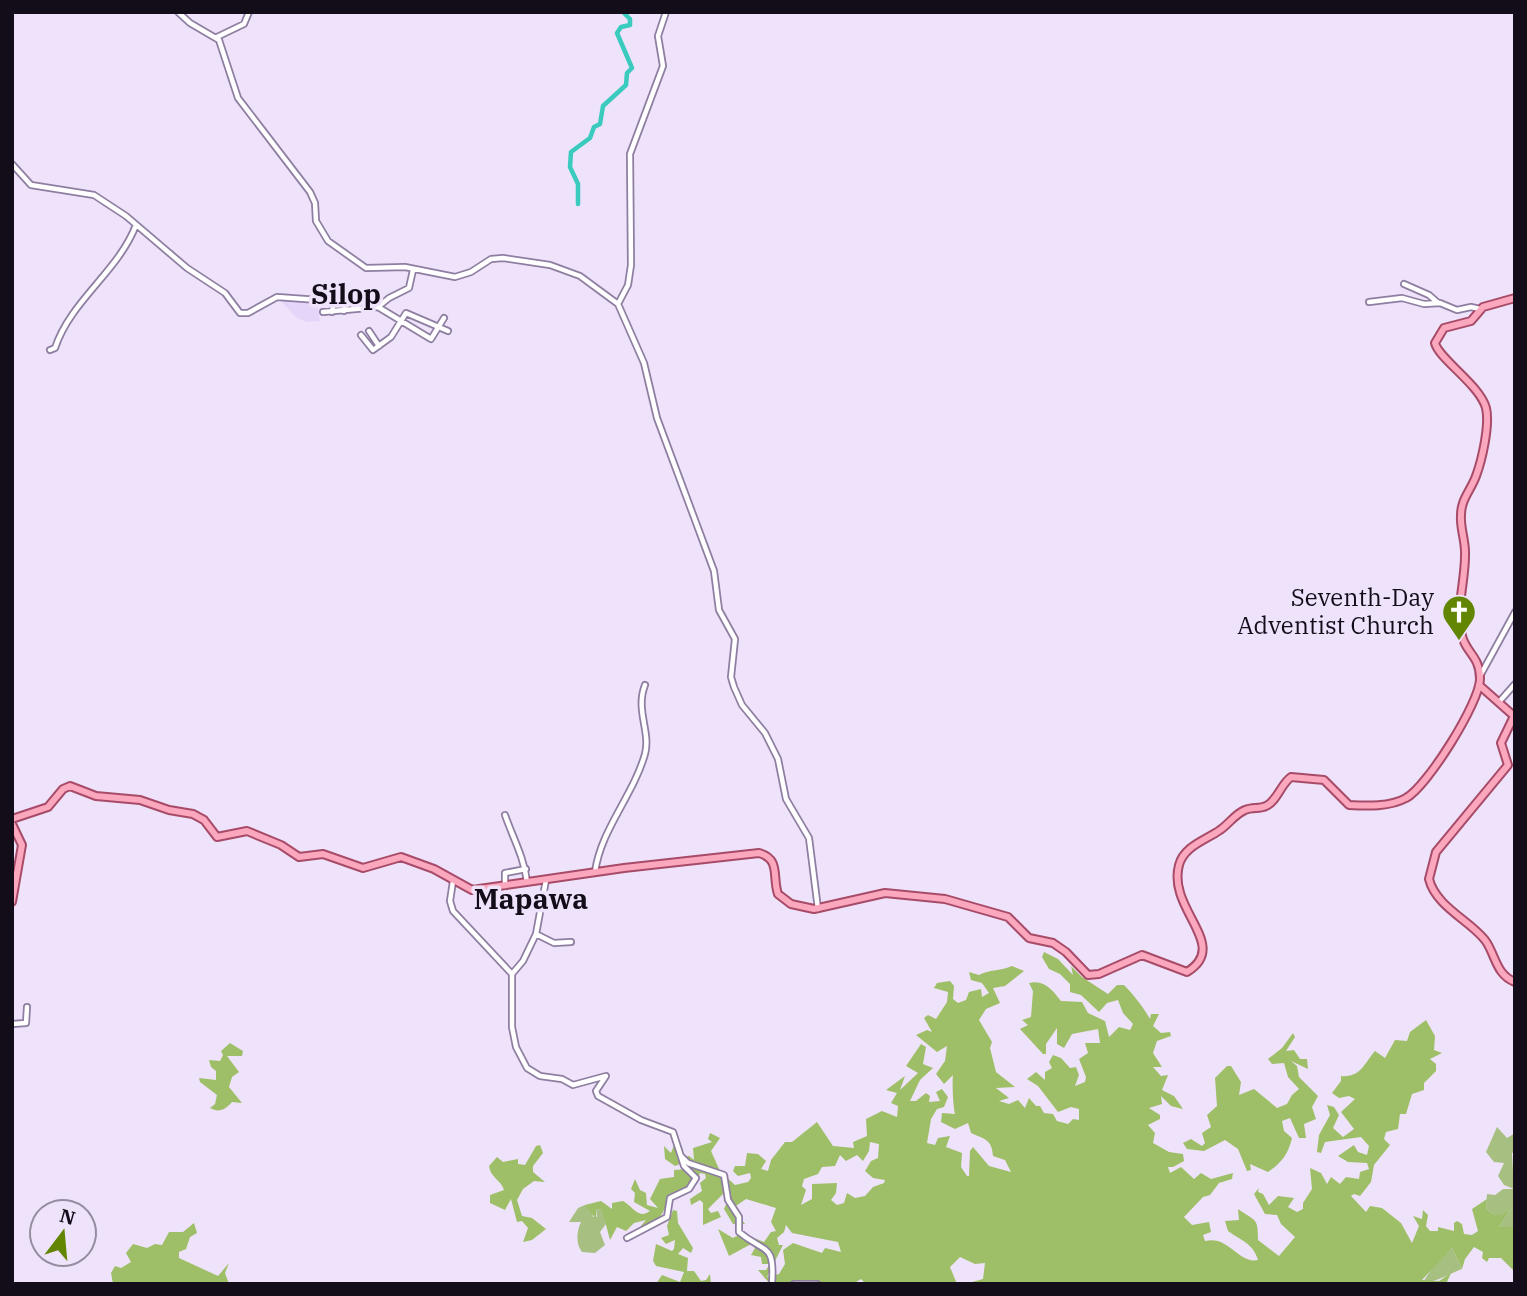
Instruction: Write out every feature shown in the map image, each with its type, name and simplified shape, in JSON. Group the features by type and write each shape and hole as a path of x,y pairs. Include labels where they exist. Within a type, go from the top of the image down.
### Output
{"main road":[{"path":"1515,298 1480,309 1471,321 1442,330 1435,343 1438,351 1459,369 1481,398 1487,415 1476,476 1462,502 1460,522 1465,553 1465,585 1459,606 1461,631 1464,641 1476,656 1482,687 1514,716 1501,743 1508,765 1439,849 1429,877 1434,892 1460,920 1483,938 1500,970 1515,982"},
{"path":"12,818 48,807 63,789 70,786 96,796 140,800 191,814 204,820 217,838 247,831 281,845 299,857 323,853 363,868 401,857 434,869 468,890 759,853 766,855 775,865 776,887 781,898 796,906 817,909 885,893 938,897 1008,917 1029,938 1051,943 1066,952 1088,975 1099,974 1142,955 1187,972 1202,958 1204,949 1201,935 1185,911 1179,888 1180,863 1189,850 1242,811 1269,804 1291,777 1324,780 1349,805 1387,805 1406,799 1419,789 1455,740 1476,694 1482,687"},
{"path":"12,824 22,845 12,902"}],"street":[{"path":"178,12 193,25 217,37 238,98 310,191 315,203 316,221 332,246 368,269 402,267 455,277 499,258 548,265 587,279 618,304 644,363 657,418 714,571 719,610 735,639 731,677 734,687 742,705 763,731 778,759 786,799 809,838 817,909"},
{"path":"217,37 244,24 249,12"},
{"path":"618,304 628,285 631,265 630,154 663,66 657,36 666,12"},
{"path":"12,164 31,185 89,192 222,292 240,313 247,313 277,297 332,301"},
{"path":"50,350 55,348 62,329 83,299 104,278 128,245 136,225"},
{"path":"323,312 378,307 411,284 413,270"},
{"path":"1404,284 1429,295 1437,303"},
{"path":"332,312 335,296 373,296"},
{"path":"344,311 346,296"},
{"path":"366,296 366,309"},
{"path":"1369,302 1400,298 1423,304 1437,303 1457,310 1471,307 1480,309"},
{"path":"378,307 431,339 444,318"},
{"path":"361,335 372,350 391,337 405,313 448,331"},
{"path":"416,331 422,320"},
{"path":"369,331 379,346"},
{"path":"366,341 373,337"},
{"path":"1480,677 1515,612"},
{"path":"1496,698 1515,684"},
{"path":"595,872 599,850 618,808 637,779 646,751 641,702 645,685"},
{"path":"1508,765 1515,759"},
{"path":"505,815 511,835 524,857 528,883"},
{"path":"505,887 505,873 526,869"},
{"path":"546,880 536,934 521,964 512,974 512,1027 524,1066 536,1074 562,1079 573,1086 606,1076 596,1091 598,1096 641,1121 673,1132 684,1166 695,1177 694,1185 671,1196 667,1217 647,1225 627,1238"},
{"path":"453,881 450,901 453,911 512,974"},
{"path":"536,934 557,943 571,942"},
{"path":"12,1024 26,1023 27,1007"},
{"path":"680,1156 688,1163 724,1175 728,1200 739,1217 739,1232 766,1247 771,1254 772,1284"},
{"path":"794,1284 817,1284"}],"shaded area":[{"path":"278,298 317,300 320,321 307,322 297,318"}],"green space":[{"path":"1044,952 1058,959 1073,975 1071,966 1082,977 1108,994 1117,985 1124,985 1150,1019 1151,1014 1159,1014 1153,1026 1161,1033 1170,1032 1171,1036 1157,1041 1153,1053 1162,1067 1153,1067 1161,1076 1168,1075 1162,1090 1174,1096 1183,1109 1171,1106 1161,1096 1162,1104 1149,1108 1160,1115 1160,1119 1148,1125 1155,1133 1153,1143 1169,1152 1183,1154 1184,1161 1168,1167 1170,1173 1181,1167 1194,1179 1201,1173 1211,1179 1233,1173 1232,1179 1219,1183 1210,1195 1203,1197 1184,1217 1192,1225 1209,1222 1211,1232 1203,1235 1205,1241 1221,1242 1251,1260 1258,1260 1256,1254 1246,1243 1228,1231 1225,1221 1239,1220 1238,1209 1255,1221 1258,1240 1279,1256 1295,1237 1281,1224 1277,1215 1265,1214 1254,1194 1259,1188 1258,1192 1263,1194 1269,1205 1278,1196 1294,1198 1288,1207 1297,1212 1303,1209 1303,1203 1312,1189 1310,1168 1321,1173 1327,1184 1331,1177 1340,1184 1346,1177 1359,1179 1360,1172 1369,1169 1367,1163 1348,1162 1338,1156 1354,1145 1358,1152 1367,1155 1369,1146 1361,1137 1325,1142 1321,1153 1317,1152 1319,1135 1330,1115 1327,1105 1334,1107 1339,1115 1333,1128 1343,1137 1354,1129 1341,1112 1355,1099 1349,1096 1339,1098 1332,1093 1341,1081 1341,1076 1358,1072 1375,1051 1385,1058 1395,1040 1407,1041 1410,1032 1426,1020 1435,1036 1434,1050 1442,1053 1430,1059 1436,1064 1436,1071 1424,1083 1424,1090 1412,1094 1406,1114 1400,1114 1398,1129 1386,1132 1384,1139 1390,1145 1374,1165 1371,1182 1360,1196 1351,1196 1366,1212 1370,1206 1382,1208 1401,1223 1412,1243 1419,1226 1413,1216 1422,1219 1423,1210 1428,1215 1426,1226 1430,1231 1438,1231 1438,1227 1454,1231 1454,1223 1457,1221 1462,1224 1464,1234 1472,1235 1478,1231 1472,1209 1487,1199 1486,1208 1492,1214 1502,1215 1511,1209 1499,1227 1515,1227 1515,1272 1501,1258 1489,1258 1487,1262 1482,1258 1483,1252 1474,1247 1465,1259 1462,1269 1452,1248 1422,1280 1439,1281 1451,1273 1446,1284 965,1284 983,1279 985,1263 975,1264 960,1257 950,1267 957,1284 866,1284 861,1279 853,1284 770,1284 758,1270 766,1270 770,1264 762,1264 761,1257 751,1255 755,1248 753,1243 729,1256 718,1229 733,1238 742,1233 764,1242 771,1232 776,1231 771,1222 776,1208 746,1199 733,1208 745,1224 733,1224 724,1209 728,1200 724,1193 708,1209 711,1213 718,1211 721,1217 703,1225 703,1203 700,1200 691,1205 690,1199 702,1191 700,1183 706,1178 705,1174 700,1173 688,1188 669,1194 658,1219 640,1227 646,1220 634,1223 626,1231 617,1227 610,1240 602,1210 596,1209 596,1219 585,1205 601,1201 612,1209 612,1203 623,1201 639,1213 650,1211 634,1202 635,1193 631,1189 635,1179 640,1190 646,1193 647,1205 658,1208 650,1199 660,1179 674,1177 674,1170 687,1169 682,1163 675,1166 665,1159 664,1146 671,1153 674,1145 678,1145 682,1147 683,1157 689,1156 694,1160 693,1148 712,1142 708,1139 710,1133 720,1138 711,1151 720,1171 735,1185 748,1182 751,1178 750,1173 738,1176 733,1171 735,1166 745,1166 747,1153 758,1154 766,1161 761,1169 768,1171 771,1160 785,1142 792,1142 817,1122 833,1146 854,1148 853,1142 867,1136 866,1119 882,1111 897,1117 898,1106 891,1103 897,1093 886,1090 905,1076 900,1090 918,1073 906,1066 921,1044 926,1047 923,1064 933,1068 920,1080 910,1101 916,1101 926,1093 930,1096 929,1102 940,1101 936,1092 942,1089 948,1097 944,1107 937,1109 931,1119 927,1143 935,1145 938,1138 950,1136 946,1147 962,1153 961,1167 967,1176 970,1151 973,1147 989,1166 1011,1172 1005,1160 993,1156 989,1143 971,1133 968,1123 955,1129 941,1122 942,1113 955,1114 953,1075 944,1084 936,1074 945,1061 947,1046 937,1052 916,1035 927,1030 932,1032 924,1018 928,1015 936,1019 947,1002 948,992 934,988 937,983 950,981 954,986 953,999 958,1003 966,1000 969,992 981,989 982,997 989,993 982,983 971,980 969,972 979,975 1012,966 1024,971 1005,986 993,988 1000,1003 986,1009 979,1020 992,1042 990,1048 996,1072 1015,1087 996,1088 1009,1098 999,1101 1009,1104 1018,1100 1025,1108 1029,1098 1036,1106 1040,1106 1044,1113 1053,1114 1057,1121 1068,1124 1073,1119 1079,1120 1079,1109 1071,1107 1058,1112 1038,1086 1027,1079 1036,1072 1045,1080 1045,1072 1052,1068 1049,1062 1053,1055 1061,1058 1070,1068 1076,1067 1079,1075 1075,1086 1085,1082 1086,1077 1079,1059 1088,1053 1085,1043 1100,1043 1098,1029 1072,1034 1064,1048 1057,1044 1057,1028 1046,1044 1046,1054 1043,1054 1020,1029 1028,1025 1022,1020 1031,1017 1033,991 1029,983 1044,984 1061,1001 1082,1002 1088,1013 1105,1021 1109,1037 1119,1027 1130,1030 1133,1024 1123,1013 1118,1000 1107,1003 1099,1012 1081,995 1070,992 1070,984 1060,974 1049,969 1042,957","holes":["870,1142 879,1144 878,1158 871,1161 865,1171 873,1178 885,1180 884,1183 873,1187 865,1196 855,1198 847,1193 844,1203 837,1205 831,1200 836,1193 837,1183 812,1184 812,1199 801,1205 806,1190 802,1186 804,1179 818,1174 822,1167 835,1166 840,1155 846,1161 857,1155 863,1161 869,1151","786,1225 792,1233 838,1242 841,1252 825,1248 822,1253 793,1243 783,1250 785,1264 779,1274 767,1277 783,1245 779,1245 777,1238 784,1232"]},
{"path":"1293,1033 1295,1037 1286,1051 1294,1050 1300,1059 1307,1059 1308,1069 1291,1061 1297,1066 1299,1077 1318,1096 1312,1107 1316,1119 1304,1124 1306,1138 1299,1138 1290,1118 1282,1121 1284,1131 1292,1138 1283,1158 1268,1172 1250,1164 1251,1170 1247,1171 1238,1149 1225,1140 1204,1151 1187,1149 1183,1143 1191,1139 1202,1146 1205,1143 1202,1133 1211,1127 1207,1115 1217,1106 1215,1078 1227,1066 1231,1066 1241,1082 1239,1095 1254,1089 1277,1108 1287,1104 1299,1089 1288,1077 1284,1063 1272,1064 1268,1059 1282,1048"},
{"path":"230,1043 243,1051 242,1056 227,1056 239,1072 232,1077 229,1087 242,1103 232,1102 224,1109 216,1110 210,1108 215,1104 217,1095 200,1082 199,1078 216,1080 216,1071 209,1060 220,1061 223,1055 221,1051"},
{"path":"1497,1127 1507,1138 1515,1133 1515,1152 1512,1153 1513,1171 1515,1169 1515,1227 1499,1227 1511,1209 1502,1216 1492,1214 1486,1208 1487,1194 1495,1195 1503,1189 1514,1189 1504,1185 1498,1176 1504,1163 1494,1162 1486,1152"},
{"path":"540,1145 543,1153 533,1166 533,1172 545,1182 534,1181 523,1189 517,1200 522,1216 532,1218 546,1229 532,1240 523,1242 528,1228 522,1221 517,1222 511,1199 505,1210 490,1203 490,1195 504,1190 489,1166 497,1157 503,1162 518,1159 518,1164 525,1165 536,1146"},
{"path":"585,1205 591,1208 593,1217 597,1217 596,1209 603,1210 606,1224 600,1232 605,1245 595,1253 582,1252 577,1237 581,1222 569,1222 578,1208"},
{"path":"673,1210 677,1211 678,1223 693,1248 691,1253 683,1248 678,1254 688,1258 687,1271 694,1271 701,1281 706,1280 710,1274 711,1284 656,1284 662,1275 680,1282 684,1272 656,1266 653,1261 656,1244 672,1251 674,1249 675,1240 666,1244 661,1238 669,1235 667,1226"},
{"path":"194,1223 197,1233 190,1237 186,1249 179,1252 179,1258 218,1276 229,1263 225,1273 229,1284 113,1284 111,1273 115,1266 121,1268 131,1262 126,1253 133,1244 147,1248 155,1244 162,1245 169,1232 183,1232"},
{"path":"1452,1248 1462,1269 1439,1279 1423,1282 1435,1264"}],"waterway":[{"path":"578,204 578,184 570,167 571,152 590,138 594,127 600,124 603,106 626,85 627,73 632,68 617,33 621,27 630,25 630,19 623,12"}],"place":[{"name":"Seventh-Day Adventist Church","path":"1459,642"}],"district":[{"name":"Silop","path":"346,294"},
{"name":"Mapawa","path":"531,899"}]}
